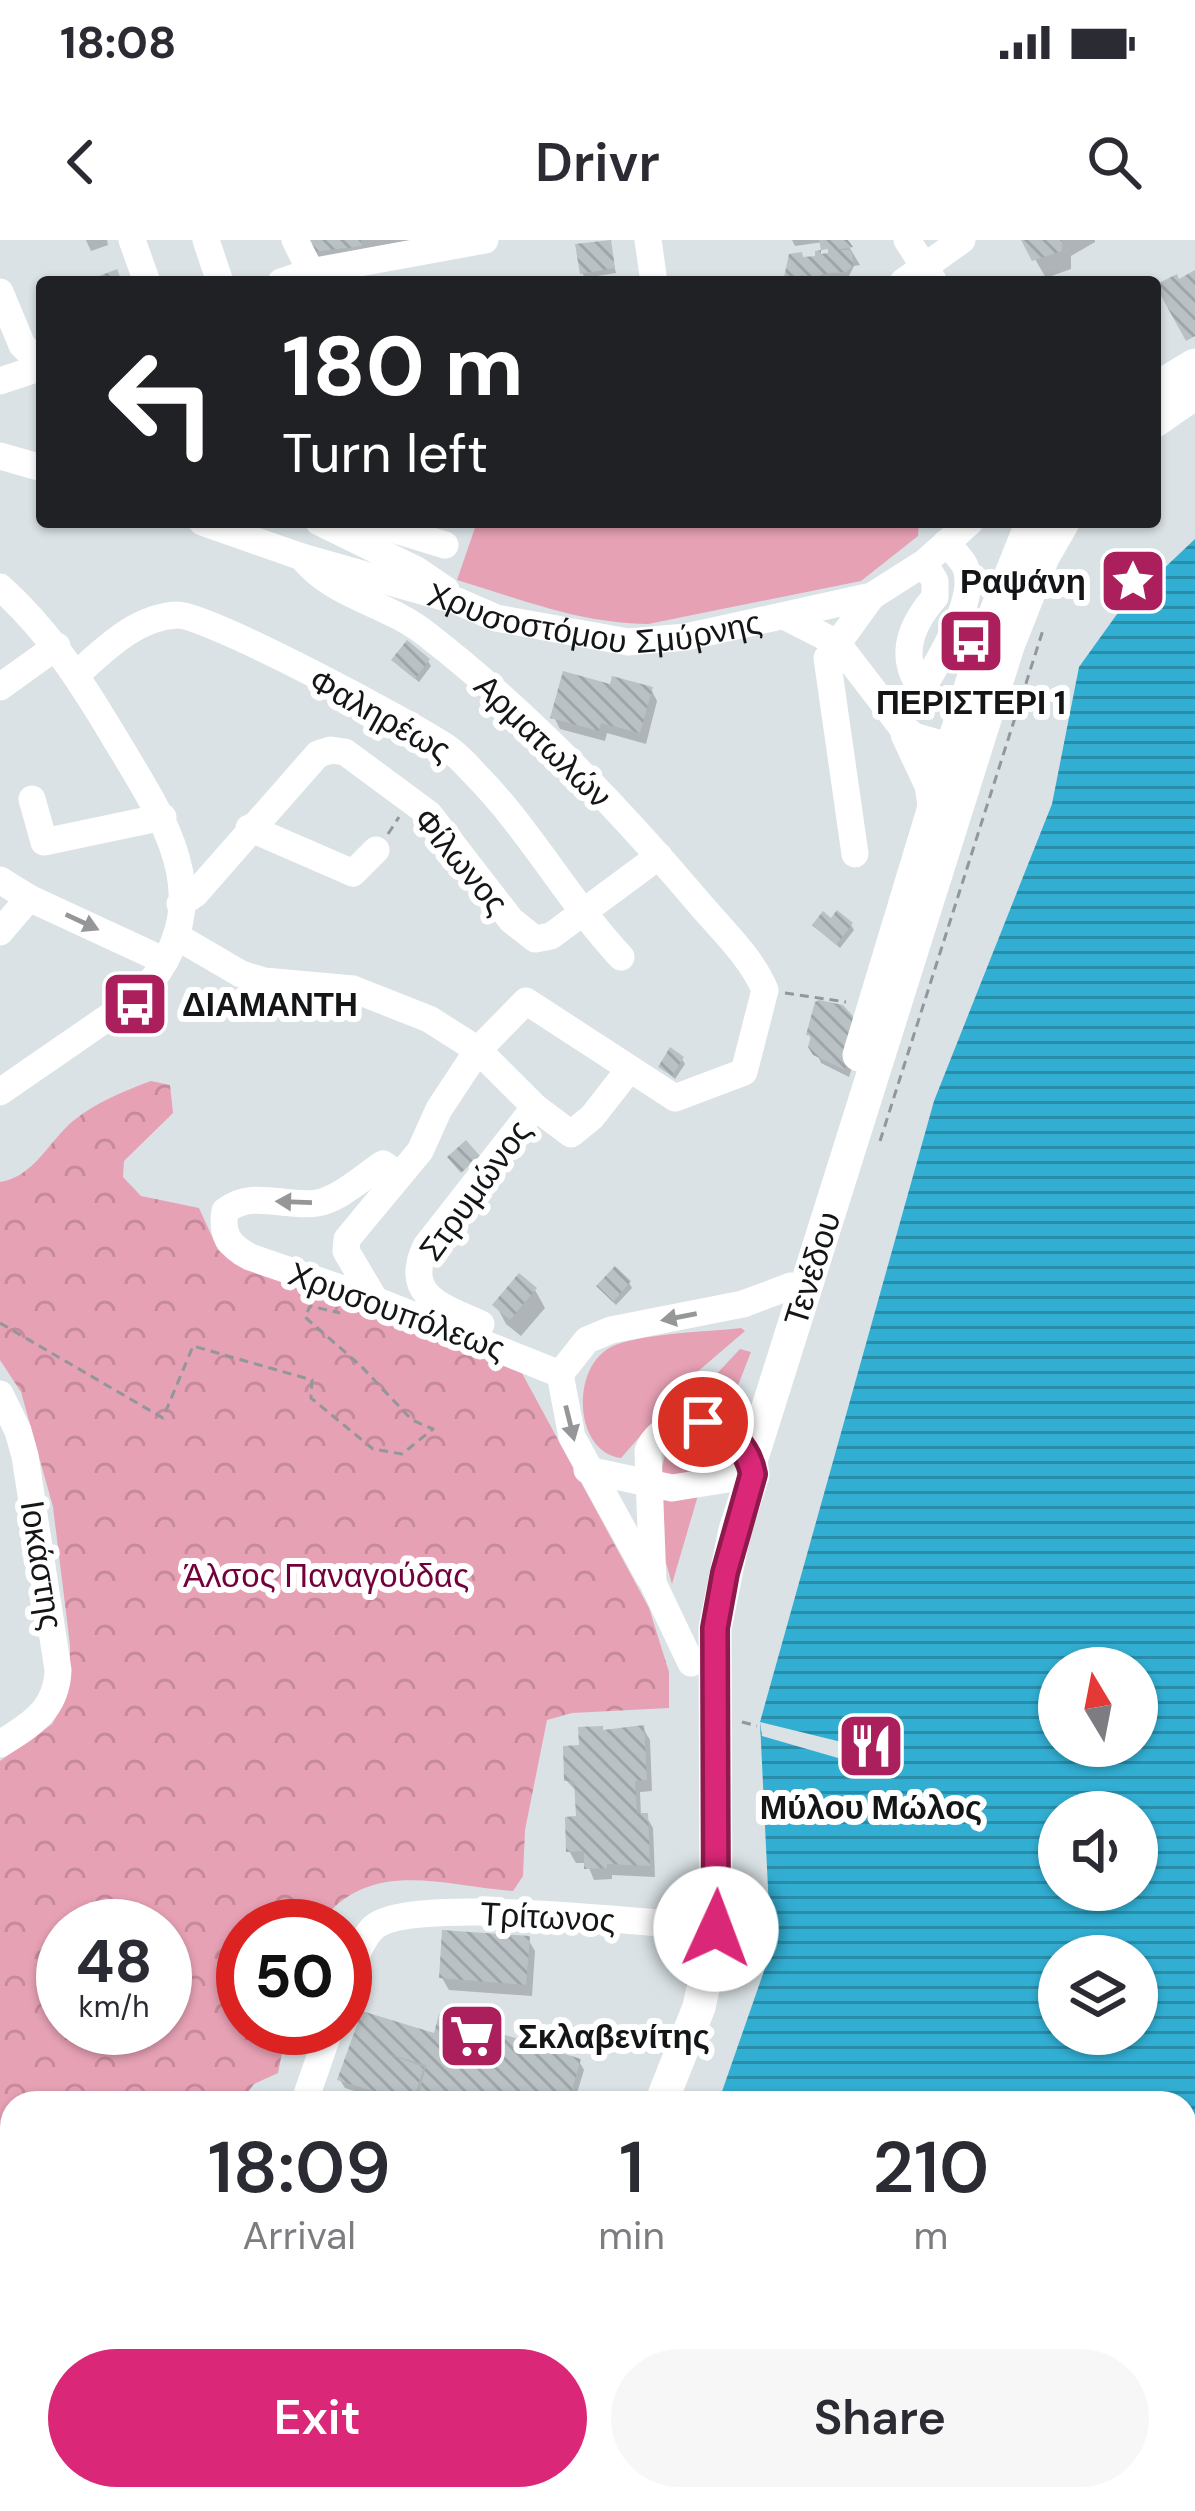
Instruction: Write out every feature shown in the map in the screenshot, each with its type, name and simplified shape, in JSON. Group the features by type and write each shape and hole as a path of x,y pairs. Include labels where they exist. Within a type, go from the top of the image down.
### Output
{"main road":[{"path":"1161,385 1195,365"},
{"path":"1161,417 1195,393"},
{"name":"Τενέδου","path":"643,2091 679,2001 695,1926 691,1663 705,1568 744,1465 963,751 997,607 1030,528"},
{"name":"Τενέδου","path":"666,2091 699,2008 716,1929 715,1628 744,1465 791,1286 842,1126 871,1006 934,807 963,751 1043,557 1060,528"},
{"path":"907,734 931,785 934,807"}],"street":[{"path":"132,240 145,276"},
{"path":"206,240 218,276"},
{"path":"295,240 313,276"},
{"path":"318,276 485,240"},
{"path":"647,276 648,240"},
{"path":"887,240 916,276"},
{"path":"907,240 917,276"},
{"path":"920,276 962,240"},
{"path":"0,292 22,345 36,360"},
{"path":"0,381 36,368"},
{"path":"0,456 36,466"},
{"name":"Χρυσοστόμου Σμύρνης","path":"219,528 496,617 628,643 686,637 872,596 924,563 963,528"},
{"path":"332,528 415,568 457,602"},
{"path":"400,528 434,535"},
{"path":"924,563 935,581 935,597 916,619 908,652 915,678 922,680 929,677 950,641 968,591 966,568 946,543"},
{"name":"Αρματωλών","path":"302,557 316,575 419,628 478,675 659,856 759,978"},
{"path":"0,587 57,646 163,817 176,850 181,904 171,949 140,996 0,1092"},
{"path":"855,854 827,658 872,596"},
{"name":"Φαληρέως","path":"76,674 121,636 151,620 178,615 223,628 446,748 490,788 581,915 621,957"},
{"path":"786,616 837,643 907,734 963,751"},
{"path":"0,687 57,646"},
{"name":"Φίλωνος","path":"249,828 318,754 345,752 429,814 525,934 535,939 551,936 659,856"},
{"path":"32,799 44,842 163,817"},
{"path":"181,904 195,894 249,828 353,873 376,850"},
{"path":"0,880 29,898 253,977 353,989 396,1004 478,1050 535,1107 571,1135 628,1071 675,1098 744,1072 759,978"},
{"path":"0,932 29,898"},
{"name":"Στρυμώνος","path":"364,1308 346,1239 420,1151 439,1108 478,1050 526,1001 628,1071"},
{"name":"Στρυμώνος","path":"524,1358 517,1342 505,1334 438,1304 424,1291 417,1264 426,1246 535,1107"},
{"path":"229,1177 248,1200 320,1203 383,1164 398,1174"},
{"name":"Χρυσουπόλεως","path":"248,1200 225,1211 226,1239 235,1249 364,1308 524,1358 560,1374"},
{"path":"691,1663 653,1583 572,1437 560,1374 587,1340 611,1330 743,1304 791,1286"},
{"name":"Ιοκάστης","path":"0,1394 25,1456 58,1670 52,1701 41,1716 0,1744"},
{"path":"587,1470 649,1484 672,1488 744,1465 715,1425 689,1423 662,1430 652,1439 648,1451 649,1484 653,1583"},
{"name":"Τρίτωνος","path":"372,1932 401,1915 478,1912 695,1926"},
{"path":"314,2091 323,2055"}],"path":[{"path":"881,1140 1046,622"},
{"path":"759,978 871,1006"},
{"path":"0,1324 163,1418 193,1346 312,1380 311,1398 373,1449 402,1454 433,1429 412,1420 361,1366 304,1317 310,1306 364,1308"},
{"path":"731,1719 757,1726"}],"green space":[{"path":"475,528 919,528 918,536 861,581 648,624 575,615 457,580"},
{"name":"Άλσος Παναγούδας","path":"151,1081 170,1085 173,1113 124,1161 123,1177 141,1196 199,1208 218,1250 236,1263 516,1362 649,1608 669,1672 669,1708 572,1713 547,1720 525,1830 523,1876 513,1891 407,1880 359,1890 346,1899 216,1899 216,2055 282,2055 278,2073 249,2091 0,2091 0,1761 52,1724 70,1681 70,1645 53,1507 21,1392 0,1360 0,1182 31,1166 82,1115"},
{"path":"745,1331 696,1373 621,1458 594,1441 586,1426 584,1389 598,1357 611,1347 656,1336"},
{"path":"740,1349 751,1352 724,1421 680,1413"},
{"path":"692,1432 717,1437 712,1452 699,1445 696,1459 710,1458 707,1474 660,1477 668,1441"},
{"path":"653,1491 699,1492 672,1584 661,1546"}],"water":[{"path":"1195,539 1195,2091 722,2091 771,1951 760,1722 934,1101 1052,804 1079,667 1120,610"}],"pier":[{"path":"760,1722 862,1747 869,1724 896,1730 883,1771 762,1736"}],"building":[{"path":"308,240 361,240 362,246 314,252"},
{"path":"611,240 615,268 580,274 575,244"},
{"path":"819,240 848,240 853,247 834,250 852,250 853,266 846,272 820,276 784,276 789,254 815,256 821,250"},
{"path":"1021,240 1062,240 1062,251 1032,261"},
{"path":"1195,270 1195,336 1186,341 1161,296 1161,282 1177,274 1179,279"},
{"path":"407,640 430,659 415,679 391,660"},
{"path":"563,671 610,684 612,676 653,687 640,733 601,723 599,731 550,718"},
{"path":"837,910 853,923 836,945 812,925 823,911 831,918"},
{"path":"819,1000 843,1005 860,1024 845,1070 813,1055 808,1047 811,1036 806,1035"},
{"path":"670,1047 684,1057 672,1076 658,1067"},
{"path":"466,1140 480,1156 461,1173 447,1157"},
{"path":"615,1266 631,1281 613,1302 596,1286"},
{"path":"519,1273 537,1288 510,1320 492,1305"},
{"path":"644,1725 647,1780 635,1781 637,1813 648,1813 650,1866 607,1864 607,1868 584,1869 584,1851 566,1852 565,1817 576,1816 574,1781 564,1781 563,1746 579,1745 578,1727 603,1726 603,1730"},
{"path":"442,1930 530,1936 526,1985 439,1978"},
{"name":"Σκλαβενίτης","path":"372,2014 434,2033 439,2014 581,2059 572,2091 420,2091 426,2065 385,2053 424,2067 416,2091 373,2091 337,2080 346,2055 372,2055"}],"place":[{"name":"Ραψάνη","path":"1133,581"},
{"name":"ΠΕΡΙΣΤΕΡΙ 1","path":"971,641"},
{"name":"ΔΙΑΜΑΝΤΗ","path":"135,1004"},
{"name":"Μύλου Μώλος","path":"871,1746"},
{"name":"Σκλαβενίτης","path":"472,2036"}],"route":[{"path":"703,1422 724,1429 751,1462 753,1474 718,1600 712,1663 716,1929"}]}
